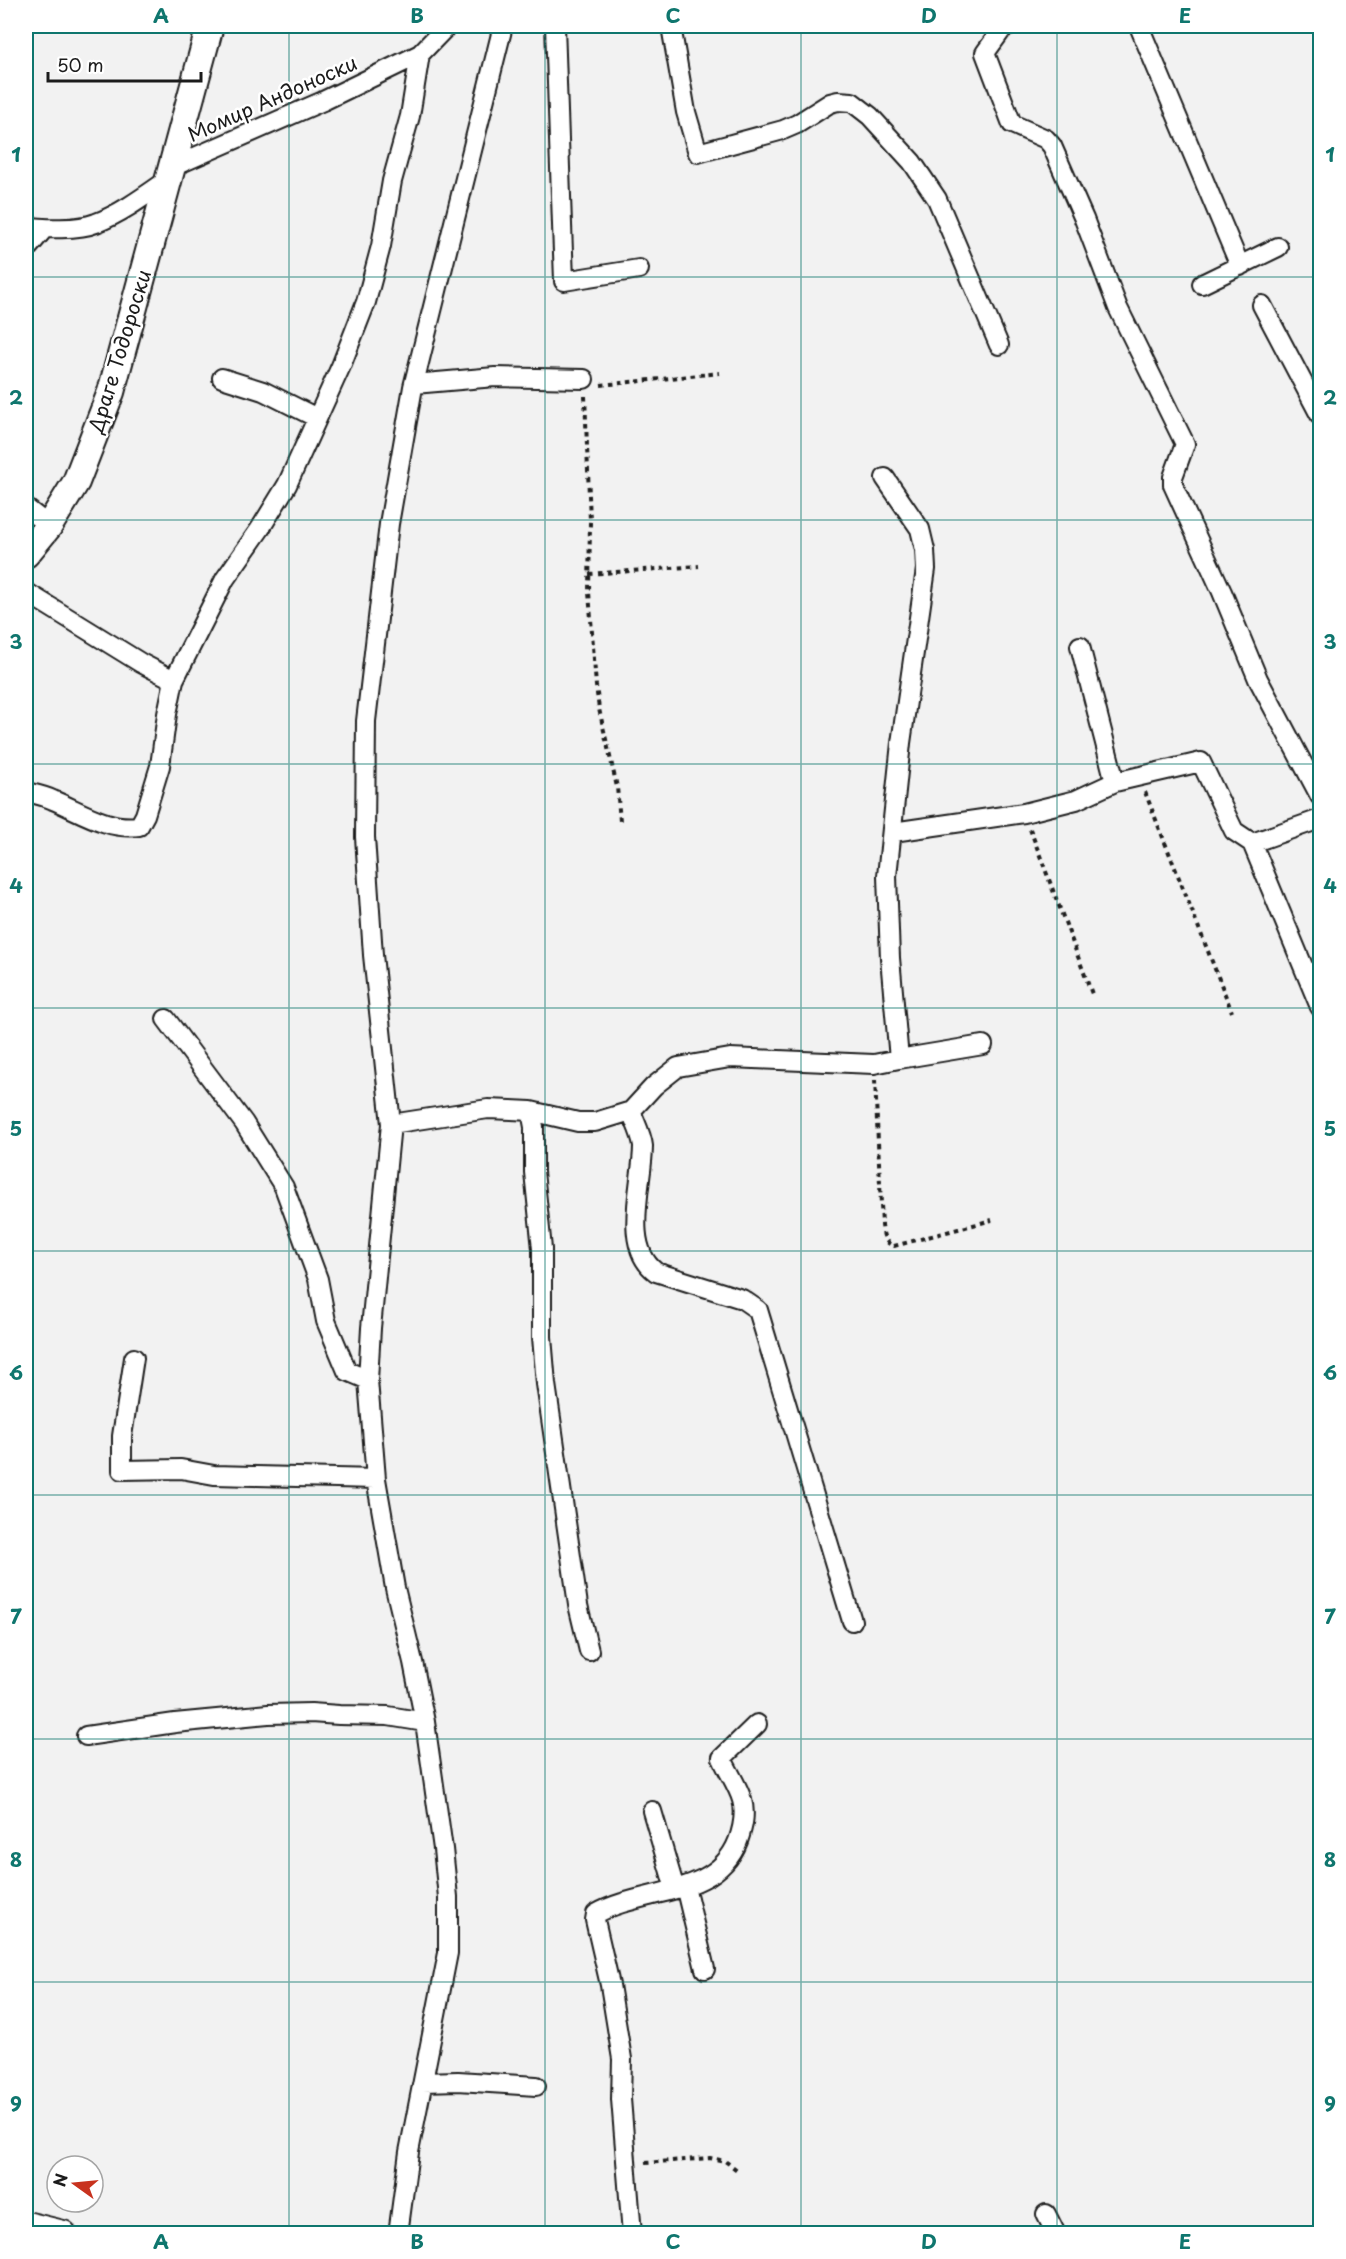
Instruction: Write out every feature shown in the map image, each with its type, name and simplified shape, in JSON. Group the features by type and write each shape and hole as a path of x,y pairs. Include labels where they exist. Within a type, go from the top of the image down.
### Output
{"street":[{"name":"Драге Тодороски","path":"26,554 49,526 76,483 111,392 210,26"},
{"name":"Момир Андоноски","path":"34,228 94,224 138,202 170,173 420,54 447,26"},
{"path":"398,2234 409,2152 448,1953 448,1897 425,1722 395,1588 376,1479 368,1380 391,1124 373,955 365,837 366,721 389,524 414,384 503,26"},
{"path":"555,26 564,281 639,269"},
{"path":"671,26 686,112 698,153 783,130 838,101 852,102 870,116 912,162 937,199 999,345"},
{"path":"1009,26 1003,28 985,53 1012,124 1046,139 1052,146 1084,219 1118,308 1185,444 1173,477 1173,485 1222,592 1258,679 1320,795"},
{"path":"1138,26 1240,266"},
{"path":"26,792 51,799 104,823 125,827 139,826 145,815 160,766 174,680 189,655 225,579 287,485 341,366 369,291 381,246 392,181 410,116 420,54"},
{"path":"26,250 34,228"},
{"path":"1202,284 1278,247"},
{"path":"1262,305 1320,416"},
{"path":"414,384 495,377 584,379"},
{"path":"222,378 279,397 317,418"},
{"path":"885,478 920,529 925,550 926,569 901,743 887,876 890,958 899,1059"},
{"path":"26,508 49,526"},
{"path":"26,592 141,663 174,680"},
{"path":"1080,646 1115,782"},
{"path":"893,832 1024,813 1076,800 1115,782 1201,762 1234,831 1252,843 1320,1007"},
{"path":"1252,843 1320,819"},
{"path":"166,1019 244,1123 284,1186 318,1279 326,1321 347,1371 368,1380"},
{"path":"391,1124 488,1109 531,1111 578,1122 596,1122 631,1111 654,1086 678,1067 730,1058 874,1064 983,1045"},
{"path":"531,1111 534,1128 534,1172 542,1249 542,1337 546,1384 578,1605 589,1651"},
{"path":"631,1111 643,1144 636,1233 639,1251 646,1264 656,1272 742,1299 758,1310 852,1621"},
{"path":"134,1358 122,1436 122,1470 181,1469 214,1475 376,1479"},
{"path":"86,1736 175,1723 268,1714 388,1716 425,1722"},
{"path":"632,2234 621,2099 622,2059 610,1984 595,1920 596,1914 608,1907 680,1887 719,1869 737,1844 744,1815 742,1799 722,1758 757,1724"},
{"path":"652,1811 680,1887 705,1969"},
{"path":"423,2082 458,2081 536,2086"},
{"path":"1046,2214 1056,2234"},
{"path":"26,2225 63,2234"}],"path":[{"path":"620,821 617,787 599,709 589,574 590,521 584,379 603,386 720,373"},
{"path":"589,574 699,566"},
{"path":"1138,776 1232,1012"},
{"path":"1024,813 1092,994"},
{"path":"874,1064 884,1238 894,1246 992,1220"},
{"path":"627,2165 710,2158 725,2161 737,2170"}]}
